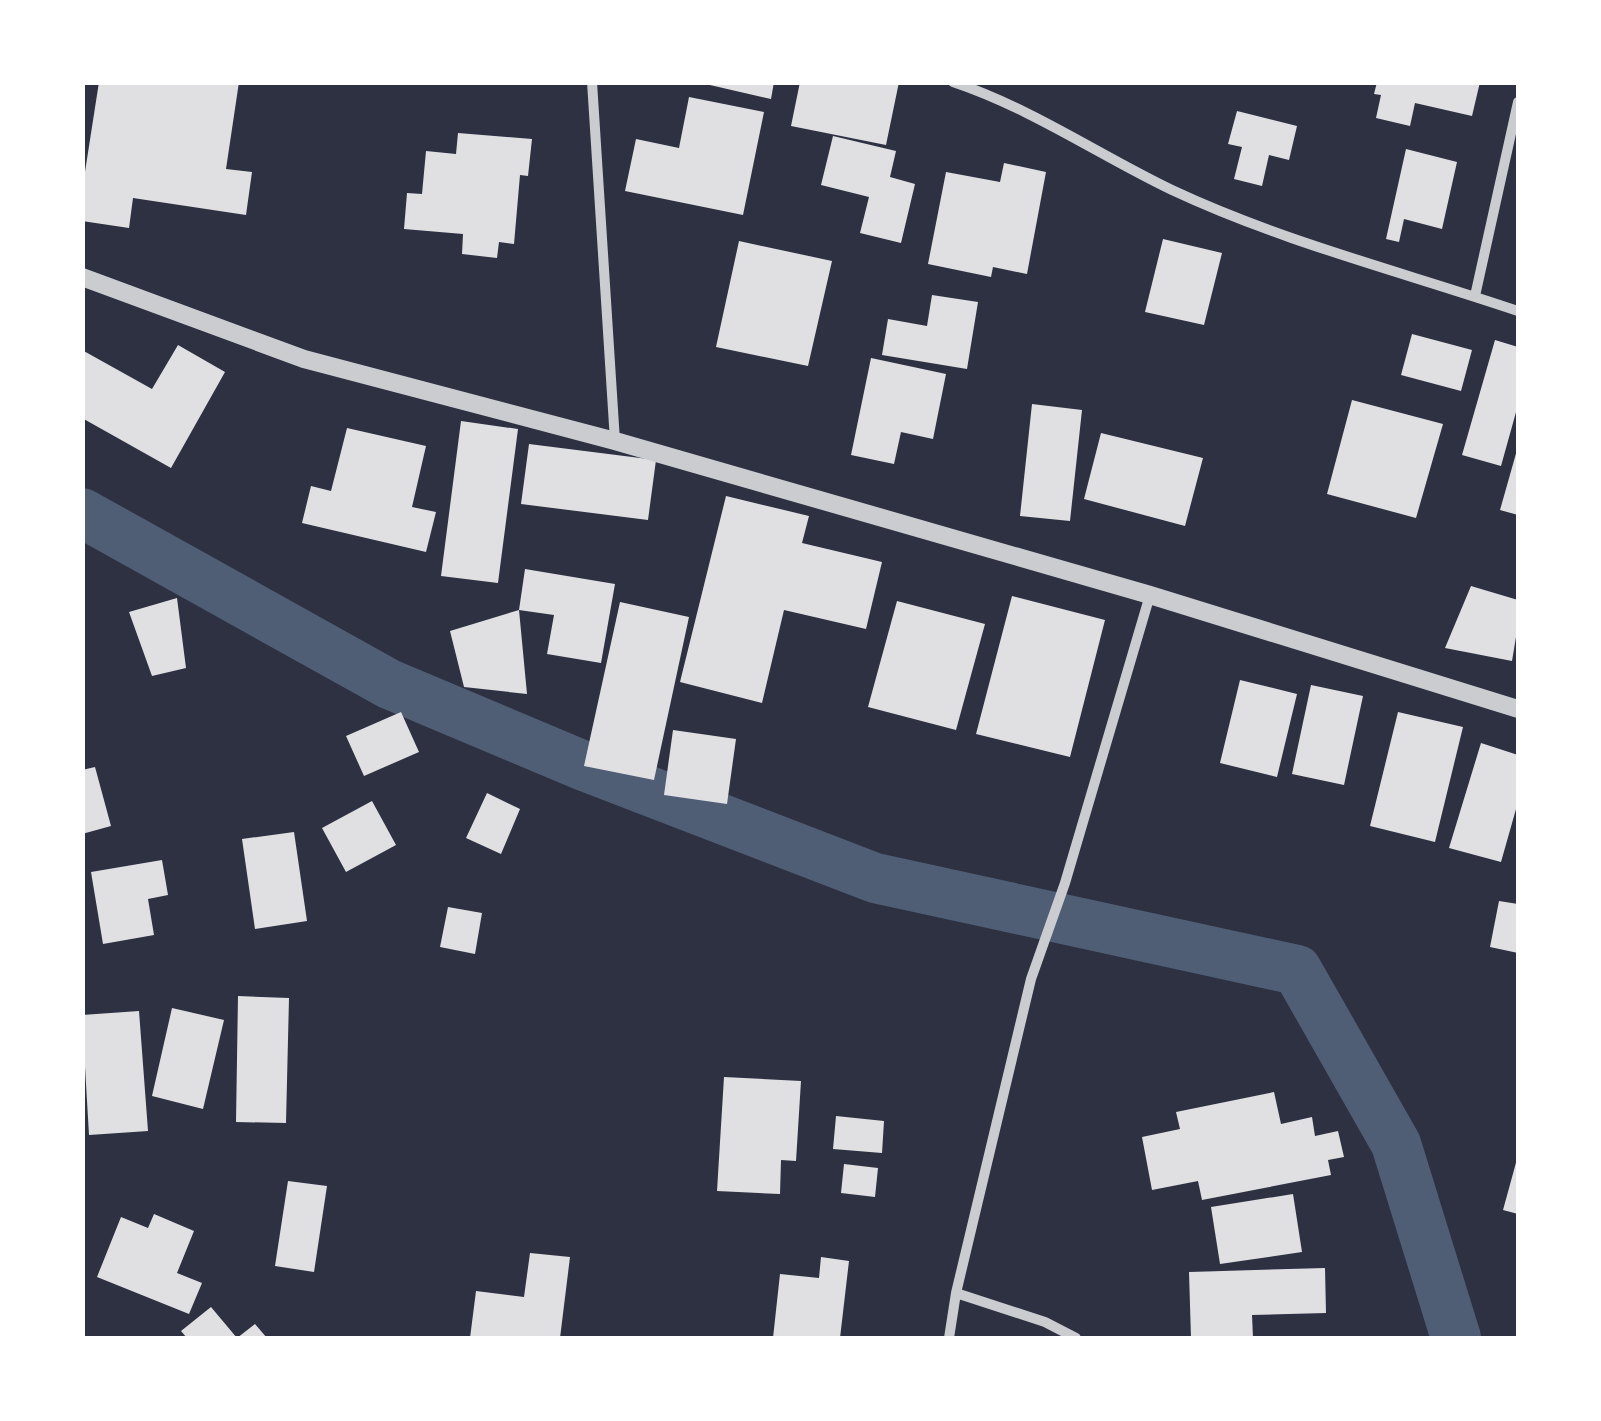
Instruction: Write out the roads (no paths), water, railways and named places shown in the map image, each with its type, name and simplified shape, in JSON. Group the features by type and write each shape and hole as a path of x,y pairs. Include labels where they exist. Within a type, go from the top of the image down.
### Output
{"street":[{"path":"592,82 616,441"},
{"path":"953,82 1057,128 1174,190 1322,248 1518,311"},
{"path":"1474,296 1518,102"},
{"path":"82,277 304,359 616,441 1150,595 1518,709"},
{"path":"949,1338 956,1293 1031,980 1065,882 1150,595"},
{"path":"956,1293 1045,1322 1076,1338"}],"waterway":[{"path":"82,513 389,684 584,766 875,878 1297,970 1396,1144 1456,1338"}]}
